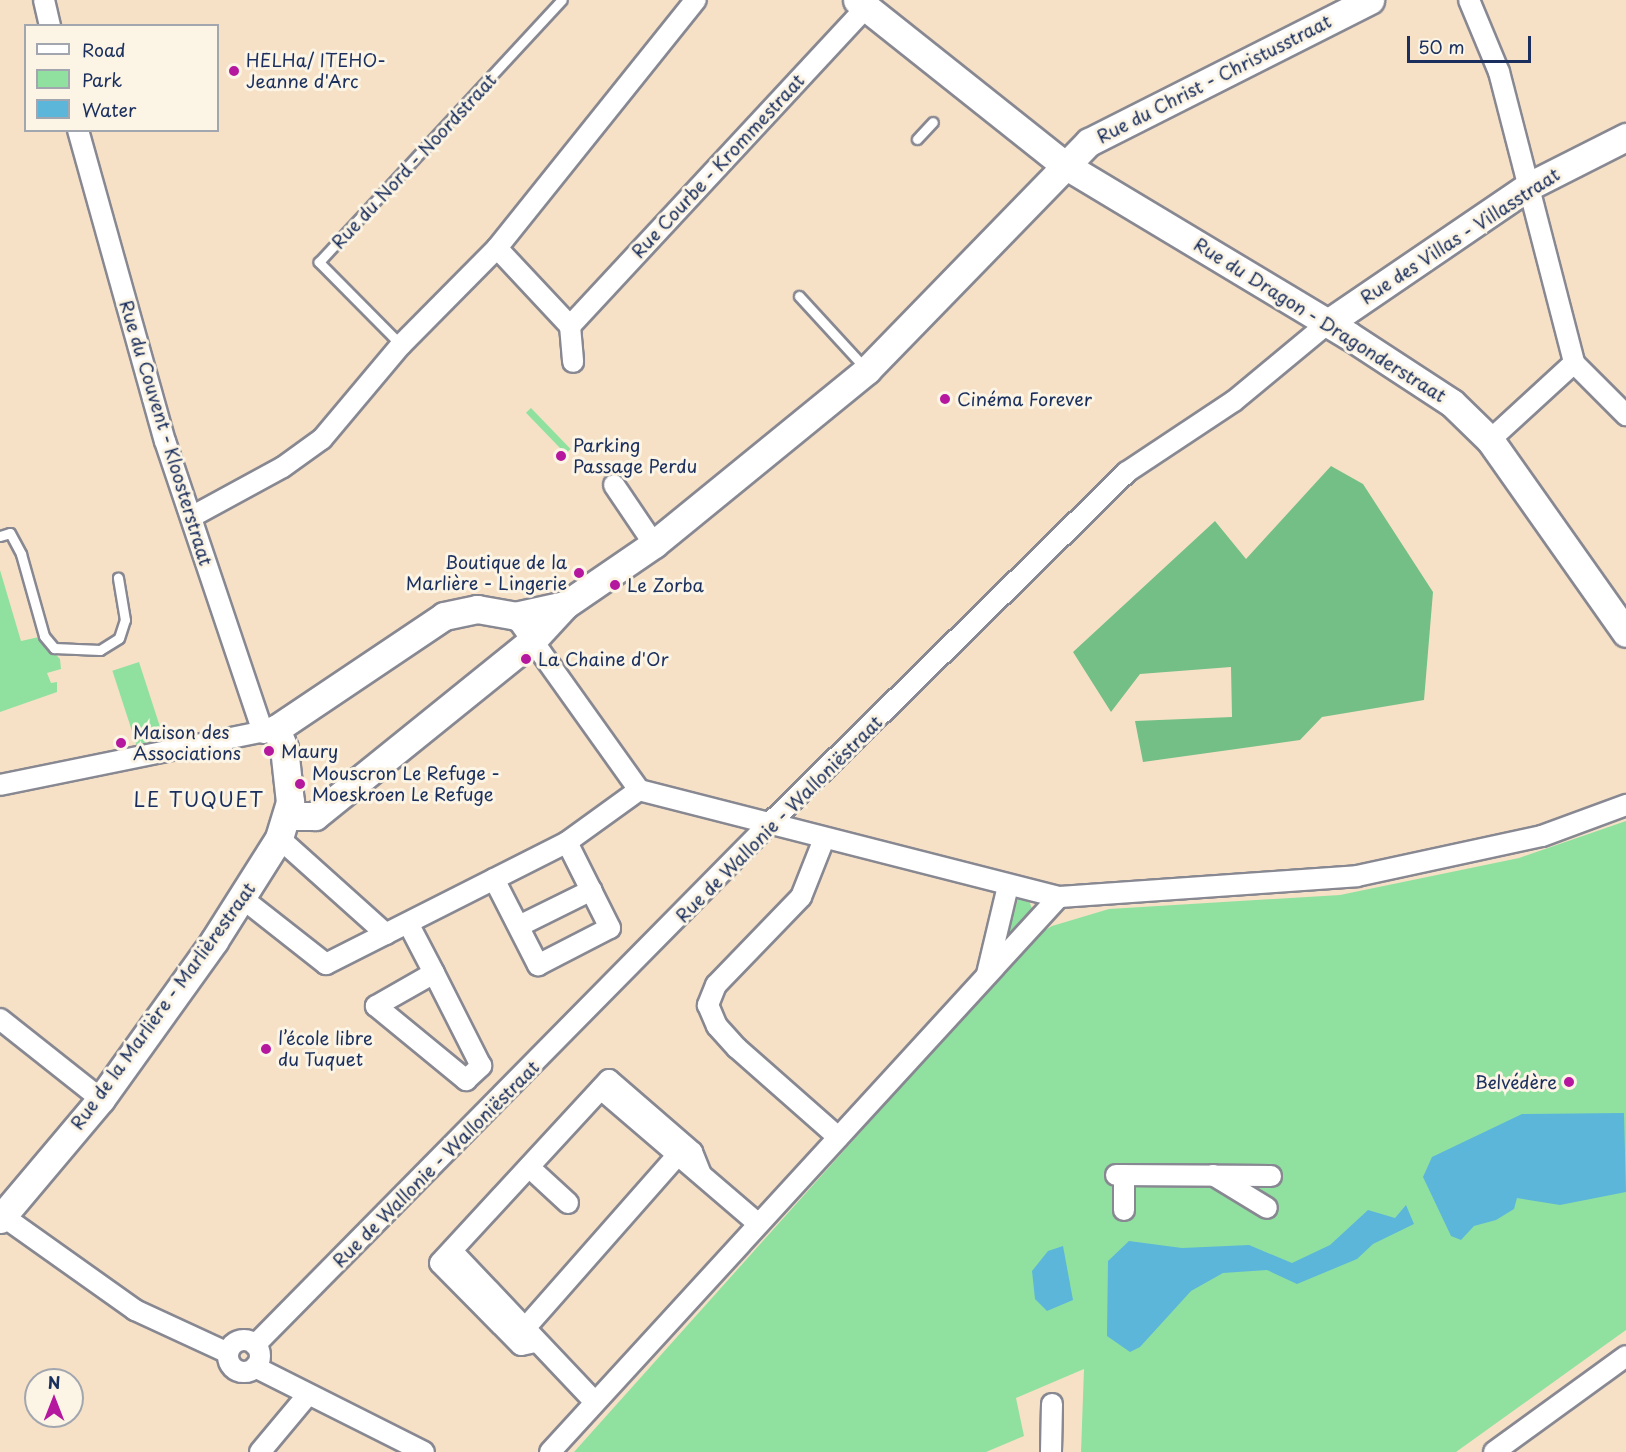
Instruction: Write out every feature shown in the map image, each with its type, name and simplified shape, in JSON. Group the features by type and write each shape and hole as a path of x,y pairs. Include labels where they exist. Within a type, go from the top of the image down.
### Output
{"street":[{"path":"44,0 50,24"},
{"path":"193,516 283,467 322,439 401,345 497,248 696,0"},
{"path":"1469,0 1499,72 1574,363 1626,415"},
{"name":"Rue du Christ - Christusstraat","path":"1063,164 1089,142 1359,2"},
{"name":"Rue du Dragon - Dragonderstraat","path":"861,4 963,91 1063,164 1329,323 1443,396 1490,440 1626,633"},
{"name":"Rue Courbe - Krommestraat","path":"570,326 861,4"},
{"name":"Rue du Couvent - Kloosterstraat","path":"79,132 165,441 270,731"},
{"name":"Rue des Villas - Villasstraat","path":"1329,323 1529,186 1626,137"},
{"path":"283,827 315,816 531,642 565,605 654,544 867,370 1063,164"},
{"path":"497,248 570,326 573,362"},
{"name":"Rue de Wallonie - Walloniëstraat","path":"255,1345 768,825 1127,472 1234,401 1329,323"},
{"path":"1490,440 1574,363"},
{"path":"614,485 654,544"},
{"path":"0,785 270,731 444,616 477,609 515,616 565,605"},
{"path":"515,616 531,642 639,790 768,825 1059,897 1357,876 1542,836 1626,804"},
{"path":"270,731 288,769 283,827 386,934"},
{"path":"243,898 326,964 567,842 639,790"},
{"name":"Rue de la Marlière - Marlièrestraat","path":"1,1216 101,1099 243,898 283,827"},
{"path":"824,839 801,897 716,985 708,1005 717,1026 737,1048 838,1137"},
{"path":"494,879 538,965 610,928 567,842"},
{"path":"986,977 1008,886"},
{"path":"519,926 592,890"},
{"path":"550,1452 593,1400 756,1222 838,1137 1059,897"},
{"path":"408,923 434,973 481,1066 466,1080 376,1006 434,973"},
{"path":"0,1019 101,1099"},
{"path":"676,1157 521,1345 440,1263 609,1080 617,1082 692,1152 700,1172"},
{"path":"601,1089 676,1157 700,1172 756,1222"},
{"path":"529,1167 568,1203"},
{"path":"1124,1210 1120,1175 1271,1176"},
{"path":"1213,1175 1267,1208"},
{"path":"1,1216 135,1310 228,1353 236,1370 255,1367 306,1397 424,1452"},
{"path":"531,1334 593,1400"},
{"path":"228,1353 237,1342 255,1345 260,1359 255,1367"},
{"path":"1494,1452 1626,1356"},
{"path":"260,1452 306,1397"},
{"path":"1051,1452 1052,1404"}],"lane":[{"name":"Rue du Nord - Noordstraat","path":"401,345 319,262 562,0"},
{"path":"917,139 933,122"},
{"path":"799,296 867,370"},
{"path":"0,536 10,533 21,554 44,636 54,648 100,650 119,638 125,620 118,578"}],"green space":[{"path":"531,408 571,449 566,454 526,413"},
{"path":"1331,466 1363,484 1433,592 1424,700 1322,717 1300,740 1143,762 1135,721 1232,717 1231,667 1140,674 1111,712 1073,652 1215,521 1246,559"},
{"path":"0,570 21,641 39,637 60,659 61,669 47,673 51,683 57,682 57,692 0,712"},
{"path":"139,662 163,737 137,746 112,671"},
{"path":"1626,821 1626,1330 1456,1452 1081,1452 1084,1369 1016,1398 1024,1436 986,1452 574,1452 1037,935 1052,926 1109,909 1340,895 1519,858"},
{"path":"1018,898 1028,898 1033,911 1007,939"}],"water":[{"path":"1624,1113 1626,1192 1560,1205 1517,1198 1514,1209 1496,1220 1474,1226 1461,1240 1451,1236 1423,1177 1432,1157 1522,1114"},
{"path":"1406,1205 1414,1224 1373,1244 1357,1259 1297,1284 1267,1270 1223,1273 1191,1291 1140,1347 1130,1352 1107,1336 1108,1261 1129,1241 1182,1248 1249,1245 1292,1263 1330,1245 1368,1210 1395,1218"},
{"path":"1063,1246 1073,1300 1047,1311 1035,1299 1032,1271 1048,1251"}],"place":[{"name":"HELHa/ ITEHO- Jeanne d'Arc","path":"234,71"},
{"name":"Cinéma Forever","path":"945,399"},
{"name":"Parking Passage Perdu","path":"561,456"},
{"name":"Boutique de la Marlière - Lingerie","path":"579,573"},
{"name":"Le Zorba","path":"615,585"},
{"name":"La Chaine d'Or","path":"526,659"},
{"name":"Maison des Associations","path":"121,743"},
{"name":"Maury","path":"269,751"},
{"name":"Mouscron Le Refuge - Moeskroen Le Refuge","path":"300,784"},
{"name":"l’école libre du Tuquet","path":"266,1049"},
{"name":"Belvédère","path":"1569,1082"}],"district":[{"name":"LE TUQUET","path":"199,799"}]}
